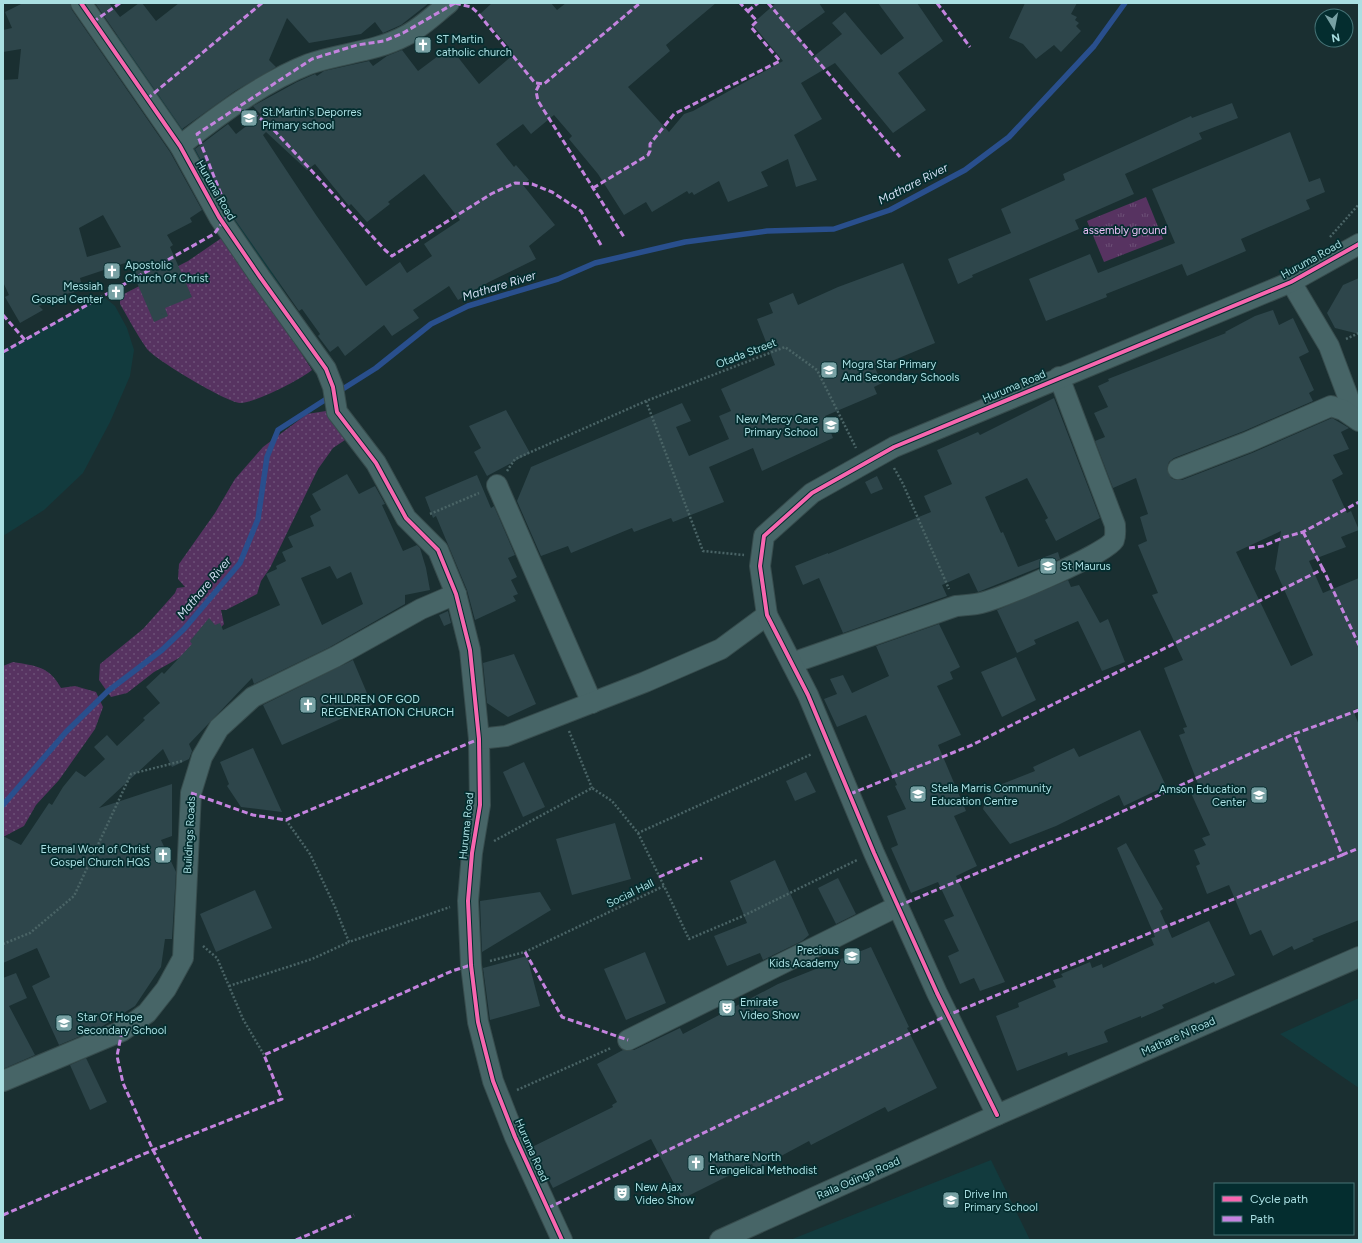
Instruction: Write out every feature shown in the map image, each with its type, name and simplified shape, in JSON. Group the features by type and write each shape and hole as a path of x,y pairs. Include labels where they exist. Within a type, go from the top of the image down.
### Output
{"street":[{"name":"Huruma Road","path":"81,3 180,146 219,217 326,369 333,387 337,412 376,464 406,518 438,550 456,594 470,650 479,739 480,805 472,853 468,901 471,967 478,1022 493,1081 562,1240"},
{"path":"180,146 215,118 269,84 308,65 388,44 406,36 449,3"},
{"name":"Huruma Road","path":"767,616 760,566 764,536 812,493 874,458 1059,377 1291,282 1359,244"},
{"path":"1291,282 1329,346 1357,420"},
{"path":"792,663 956,606 981,603 1015,591 1085,559 1108,546 1114,540 1116,532 1115,525 1059,377"},
{"path":"1178,469 1248,442 1331,406 1337,407 1357,420"},
{"path":"497,485 592,703"},
{"name":"Buildings Roads","path":"3,1081 122,1031 147,1013 166,989 183,958 191,793 202,757 219,728 253,697 335,657 421,609 456,594"},
{"path":"479,739 506,736 592,703 721,649 767,616 808,695 874,852 937,993 997,1115"},
{"path":"628,1040 898,906"},
{"name":"Mathare N Road","path":"997,1115 1359,957"},
{"name":"Raila Odinga Road","path":"720,1240 997,1115"}],"path":[{"path":"646,401 703,551 749,555 762,554"},
{"path":"874,458 893,466 903,484 956,606"},
{"path":"430,514 497,485"},
{"path":"562,715 592,788 612,801 638,833 664,886"},
{"path":"638,833 829,746"},
{"path":"3,944 30,933 74,896 131,774 202,757"},
{"path":"472,853 592,788"},
{"path":"286,820 310,854 335,907 349,942"},
{"path":"229,986 312,959 349,942 468,901"},
{"path":"184,942 205,947 217,958 243,1019 264,1055"},
{"path":"500,1098 628,1040"}],"shaded area":[{"path":"123,32 287,296 279,301 115,36"},
{"path":"103,296 115,306 127,328 134,350 130,376 110,422 83,473 44,510 3,536 3,350"},
{"path":"1359,998 1359,1088 1280,1034"},
{"name":"Drive Inn Primary School","path":"991,1160 1030,1240 790,1240"}],"green space":[{"name":"assembly ground","path":"1146,197 1163,239 1104,262 1087,221"},
{"path":"223,237 249,272 312,370 277,390 256,399 240,403 221,396 177,371 153,354 143,344 120,304 120,296 188,261"},
{"path":"326,411 348,414 348,438 333,448 318,469 270,568 261,581 257,594 226,610 221,610 224,624 215,634 188,653 154,672 127,693 111,697 99,680 100,664 143,629 175,593 177,588 185,587 178,579 179,564 215,513 235,479 263,447 307,414"},
{"path":"13,662 35,666 47,671 52,675 61,688 75,686 96,692 103,707 95,729 59,780 36,805 24,826 3,837 3,666"}],"building":[{"path":"23,3 70,3 72,10 170,152 202,210 190,218 192,222 167,235 173,245 170,247 192,297 165,308 168,316 154,322 128,262 80,278 83,290 62,295 62,298 39,306 43,310 20,323 5,297 9,295 3,282 3,80 18,79 21,49 3,52 3,30 12,28 5,12","holes":["103,215 121,247 87,257 79,228"]},
{"path":"95,3 109,3 120,17 139,3 142,3 156,21 179,3 429,3 401,25 383,33 375,22 361,34 309,43 287,18 269,60 276,67 235,91 182,129"},
{"path":"492,3 551,3 557,10 566,3 716,3 666,45 670,51 628,87 669,132 684,114 693,111 783,61 752,24 776,3 819,3 825,12 796,33 813,57 842,34 832,23 845,12 881,55 904,38 878,3 917,3 943,41 898,73 926,110 893,133 835,63 801,83 822,119 794,135 817,180 796,187 788,159 761,172 768,186 728,202 719,181 694,195 692,192 689,194 687,191 652,212 646,202 624,215 598,174 569,139 572,136 554,115 531,134 523,124 496,144 514,167 516,165 529,180 523,185 555,225 529,246 536,259 489,282 458,300 449,286 413,310 419,318 392,336 384,325 345,356 338,346 330,352 318,336 320,334 302,309 299,311 229,211 195,149 228,124 236,134 261,115 253,106 297,82 315,74 317,76 324,71 369,61 373,66 387,56 402,50 418,71 450,47 479,84 513,55 508,49 509,47 480,14","holes":["266,132 307,170 315,164 349,206 351,204 367,222 390,204 388,202 424,174 460,220 424,244 432,256 407,273 400,262 366,286 316,215 263,135"]},
{"path":"1025,3 1077,3 1071,14 1077,17 1075,20 1079,23 1076,26 1081,31 1061,52 1054,45 1036,59 1023,44 1009,38"},
{"path":"1232,103 1238,118 1199,133 1202,139 1125,174 1134,194 1075,220 1079,229 972,275 973,277 958,284 948,259 1011,233 1001,209 1065,180 1063,174 1191,116 1192,118"},
{"path":"1290,132 1309,182 1320,178 1325,192 1306,200 1310,209 1241,239 1246,251 1187,276 1182,264 1106,294 1107,297 1046,321 1029,279 1090,254 1098,273 1175,243 1152,189"},
{"path":"903,263 935,343 875,368 882,383 874,387 877,394 825,416 833,438 762,471 753,448 709,467 724,502 673,522 671,518 634,532 632,528 571,553 568,546 541,556 517,501 531,467 682,403 691,421 676,427 689,456 729,439 719,416 731,411 721,389 775,365 757,319 773,313 769,303 793,293 798,305 838,287"},
{"path":"1359,278 1359,334 1335,328 1327,313 1343,285"},
{"path":"1273,310 1279,325 1293,318 1309,352 1299,357 1314,390 1309,393 1313,401 1244,431 1174,458 1169,462 1167,468 1171,478 1182,480 1252,453 1332,418 1349,428 1341,432 1349,449 1333,455 1343,474 1332,480 1347,513 1351,511 1359,530 1341,537 1346,547 1309,561 1323,593 1359,578 1359,708 1353,710 1359,725 1359,920 1312,939 1314,941 1294,950 1292,946 1273,956 1261,930 1250,935 1229,885 1207,894 1196,866 1200,864 1194,850 1206,845 1202,838 1210,835 1191,793 1200,789 1179,735 1185,733 1183,728 1187,727 1164,668 1183,660 1152,595 1158,593 1138,545 1147,541 1140,517 1148,514 1136,478 1113,488 1095,441 1105,437 1094,413 1108,407 1098,386 1109,381 1108,379 1226,333 1225,332 1255,316","holes":["1281,531 1275,569 1313,655 1291,666 1236,552"]},
{"path":"1054,398 1100,518 1056,541 1045,520 1048,518 1027,478 985,497 1001,533 1003,532 1018,567 1058,552 1060,559 978,592 969,573 942,585 947,596 843,633 819,578 803,585 795,566 931,512 924,496 952,484 937,450 978,432 980,435"},
{"path":"506,410 530,453 487,476 474,452 481,448 469,426"},
{"path":"347,474 359,494 375,486 385,504 382,505 403,551 417,545 420,548 426,568 430,590 405,595 405,604 330,647 254,684 252,678 189,744 192,751 189,759 172,767 163,749 99,808 172,784 172,836 161,840 176,872 172,939 165,939 161,967 135,1006 98,1029 59,1045 32,986 50,977 37,948 3,963 3,836 21,845 49,803 52,805 63,787 76,771 85,777 105,759 94,747 107,735 117,746 145,720 143,718 160,703 146,687 162,672 164,674 192,644 190,641 209,618 215,625 220,623 223,630 280,605 266,574 277,569 276,566 286,561 282,552 293,547 288,537 314,526 310,516 321,510 312,494","holes":["330,566 337,579 351,572 363,604 322,625 301,578"]},
{"path":"477,475 491,508 494,506 515,555 508,558 517,577 511,580 518,594 513,596 516,601 475,620 467,590 436,516 433,518 425,497"},
{"path":"877,476 883,489 871,494 865,482"},
{"path":"1068,580 1071,587 1079,585 1100,623 1108,619 1125,662 1102,671 1078,621 1034,640 1036,644 1017,653 997,610"},
{"path":"448,611 451,623 444,626 439,615"},
{"path":"939,624 960,667 950,672 953,679 937,686 961,735 938,745 966,811 954,816 977,866 956,876 1005,982 980,991 974,978 960,984 948,956 959,951 944,920 954,916 938,882 911,893 891,848 898,845 887,816 906,809 866,715 837,727 824,699 837,694 830,679 843,675 852,693 889,676 876,646"},
{"path":"514,654 536,704 508,717 487,703 483,663"},
{"path":"1016,657 1036,700 1002,717 981,672"},
{"path":"353,660 372,705 282,745 263,705"},
{"path":"1140,730 1166,786 1124,806 1119,795 1056,826 1010,844 983,809 989,789 1035,771 1033,767 1074,748 1079,757"},
{"path":"253,748 282,812 241,807 227,786 229,784 220,762"},
{"path":"524,762 545,807 523,817 503,772"},
{"path":"806,772 816,792 795,801 786,781"},
{"path":"615,823 631,879 572,895 556,839"},
{"path":"1126,843 1163,909 1160,911 1172,938 1209,921 1235,975 1215,984 1214,982 1162,1005 1164,1008 1141,1018 1141,1016 1106,1030 1104,1032 1108,1042 1068,1056 1067,1052 1017,1071 996,1016 1019,1007 1018,1003 1056,987 1053,980 1063,977 1061,974 1090,962 1092,968 1102,964 1103,968 1154,945 1151,938 1155,937 1117,848"},
{"path":"775,860 809,935 802,941 763,960 760,953 727,966 714,936 747,923 730,881"},
{"path":"838,878 856,914 836,924 818,888"},
{"path":"255,890 272,928 216,952 200,914"},
{"path":"540,892 551,910 482,952 480,901"},
{"path":"871,947 909,1027 907,1028 937,1088 888,1112 885,1107 811,1145 809,1141 755,1170 752,1164 682,1199 651,1139 553,1188 532,1147 613,1107 612,1105 617,1102 597,1064 623,1050 634,1050 680,1028 683,1034 778,984"},
{"path":"645,952 666,1003 626,1020 604,969"},
{"path":"527,956 540,1006 490,1020 483,968"},
{"path":"16,973 27,998 9,1006 35,1055 3,1069 3,978"},
{"path":"86,1058 107,1102 90,1110 70,1065"}],"waterway":[{"name":"Mathare River","path":"338,392 376,368 431,324 468,306 558,279 595,263 685,242 767,231 834,229 890,210 965,170 1009,137 1094,46 1125,3"},
{"name":"Mathare River","path":"3,805 66,732 108,691 162,650 184,629 240,563 258,519 267,457 278,430 331,396"}],"marked path":[{"path":"93,22 120,3"},
{"path":"147,99 262,3"},
{"path":"455,3 471,7 477,12 535,83 544,84 640,3"},
{"path":"3,352 214,234 229,214 197,134 312,59 357,45 384,41 403,33 455,3"},
{"path":"593,188 648,155 650,151 650,144 674,114 780,61 751,27 757,21 740,3"},
{"path":"748,11 758,3"},
{"path":"768,3 900,157"},
{"path":"937,3 970,47"},
{"path":"539,85 536,91 538,101 624,237"},
{"path":"235,109 246,111 255,115 272,128 392,256 491,194 515,183 532,184 552,192 581,211 601,245"},
{"path":"3,315 25,340"},
{"path":"1249,548 1263,546 1285,537 1303,532 1359,502"},
{"path":"1303,532 1323,569"},
{"path":"850,794 972,745 1323,569 1359,645"},
{"path":"898,906 1097,823 1294,734 1359,710"},
{"path":"548,1208 948,1015 1342,855 1294,734"},
{"path":"191,793 253,815 286,820 479,739"},
{"path":"1342,855 1359,848"},
{"path":"659,877 702,858"},
{"path":"525,952 562,1017 628,1040"},
{"path":"3,1215 153,1150 282,1099 264,1055 452,971 471,965"},
{"path":"122,1031 117,1056 123,1083 153,1150 201,1240"},
{"path":"296,1240 354,1215"}],"cycle path":[{"path":"81,3 180,146 219,217 326,369 333,387 337,412 376,463 406,518 438,550 456,594 470,650 479,739 480,805 472,853 468,901 471,965 478,1022 493,1081 515,1137 562,1240"},
{"path":"997,1115 937,993 874,853 808,695 767,615 760,566 764,536 812,493 894,447 1291,282 1359,244"}],"place":[{"name":"ST Martin catholic church","path":"423,45"},
{"name":"St.Martin's Deporres Primary school","path":"249,118"},
{"name":"Apostolic Church Of Christ","path":"112,271"},
{"name":"Messiah Gospel Center","path":"116,292"},
{"name":"Mogra Star Primary And Secondary Schools","path":"829,370"},
{"name":"New Mercy Care Primary School","path":"831,425"},
{"name":"St Maurus","path":"1048,566"},
{"name":"CHILDREN OF GOD REGENERATION CHURCH","path":"308,705"},
{"name":"Stella Marris Community Education Centre","path":"918,794"},
{"name":"Amson Education Center","path":"1259,795"},
{"name":"Eternal Word of Christ Gospel Church HQS","path":"163,855"},
{"name":"Precious Kids Academy","path":"852,956"},
{"name":"Emirate Video Show","path":"727,1008"},
{"name":"Star Of Hope Secondary School","path":"64,1023"},
{"name":"Mathare North Evangelical Methodist","path":"696,1163"},
{"name":"New Ajax Video Show","path":"622,1193"},
{"name":"Drive Inn Primary School","path":"951,1200"}]}
